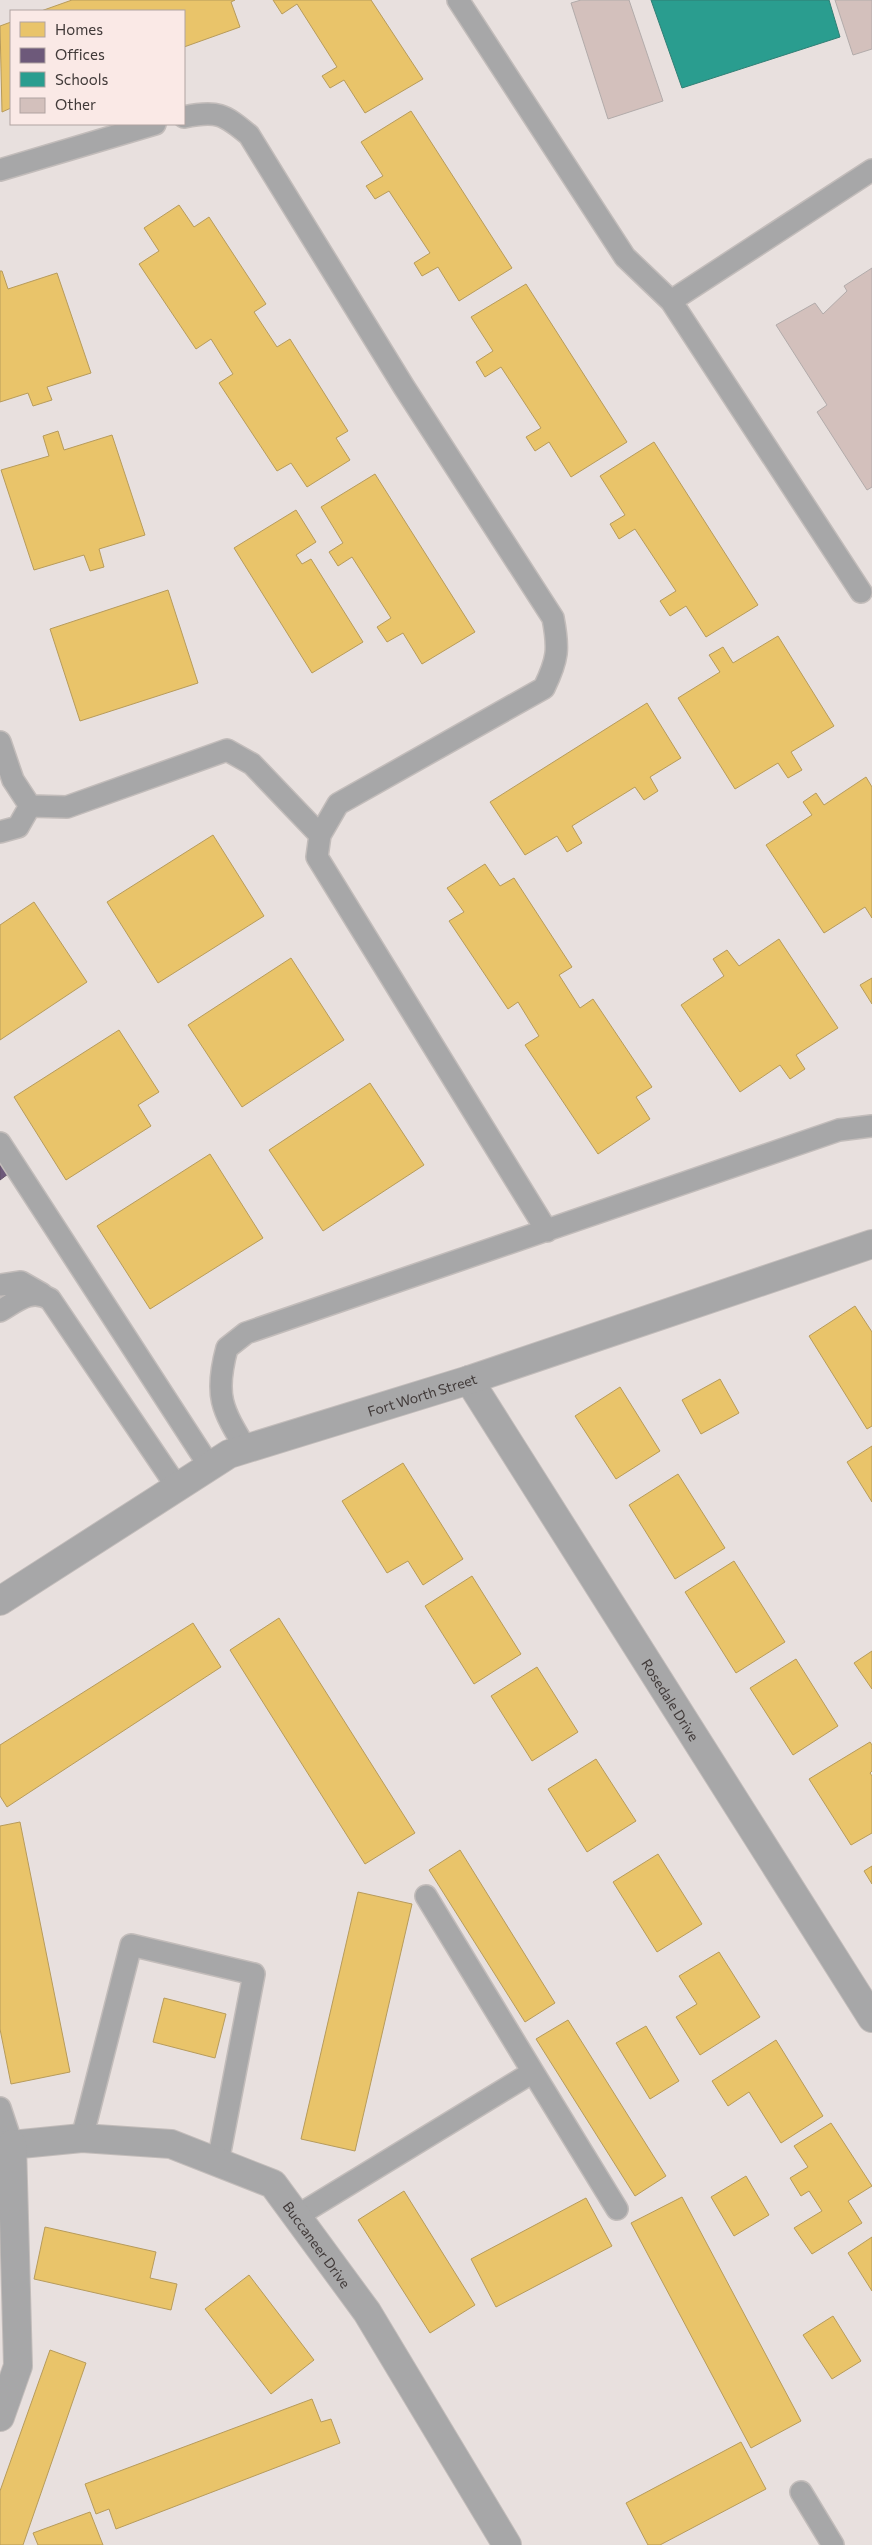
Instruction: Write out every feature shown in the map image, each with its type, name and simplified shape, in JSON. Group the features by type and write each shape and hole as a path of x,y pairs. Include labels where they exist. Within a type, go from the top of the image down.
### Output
{"street":[{"name":"Fort Worth Street","path":"0,1601 228,1454 469,1380 872,1244"},
{"name":"Rosedale Drive","path":"469,1380 872,2018"},
{"name":"Buccaneer Drive","path":"6,2145 82,2138 171,2144 273,2184 367,2312 507,2545"},
{"path":"0,2417 18,2366 6,2145"}],"lane":[{"path":"458,0 625,257 671,301 861,592"},
{"path":"185,117 203,113 226,116 249,134 404,387 553,618 558,645 554,667 544,688 338,804 320,835 317,857 546,1231"},
{"path":"0,170 152,125"},
{"path":"671,301 872,170"},
{"path":"0,742 13,780 30,806"},
{"path":"30,806 67,807 227,750 252,764 320,835"},
{"path":"0,832 18,827 30,806"},
{"path":"246,1449 224,1412 220,1386 227,1348 246,1333 839,1130 872,1126"},
{"path":"0,1143 210,1467"},
{"path":"0,1285 21,1282 50,1299 177,1487"},
{"path":"0,1311 29,1294 42,1294"},
{"path":"426,1896 617,2209"},
{"path":"82,2138 131,1945 254,1974 218,2162"},
{"path":"297,2216 533,2072"},
{"path":"0,2108 6,2145"},
{"path":"801,2492 833,2545"}],"building: Homes":[{"path":"72,0 235,0 231,2 240,27 185,47 185,10 44,10"},
{"path":"273,0 371,0 423,79 365,113 344,80 330,88 322,76 337,67 297,4 282,14"},
{"path":"10,22 10,108 2,112 0,26"},
{"path":"411,111 512,268 459,301 438,267 422,276 414,263 430,253 389,191 375,199 366,186 383,176 361,142"},
{"path":"179,205 194,227 209,217 266,304 254,312 277,347 290,339 348,431 336,438 350,460 307,487 291,463 277,471 219,383 233,374 211,339 196,349 139,264 159,251 144,228"},
{"path":"0,271 2,271 8,289 57,273 91,373 47,387 52,400 33,406 28,393 0,402"},
{"path":"526,284 627,442 571,477 549,442 535,451 526,437 541,428 501,367 485,377 476,362 493,351 471,317"},
{"path":"58,431 64,450 112,435 145,535 99,549 104,567 90,571 84,555 34,570 1,470 49,456 43,436"},
{"path":"654,442 758,605 706,637 686,606 670,616 660,601 676,591 635,529 619,539 610,524 625,515 600,476"},
{"path":"375,474 475,632 422,664 403,633 387,642 377,627 391,618 352,557 338,566 329,552 343,543 321,507"},
{"path":"296,510 316,542 296,555 302,564 311,559 363,642 312,673 234,548"},
{"path":"168,590 198,683 80,721 50,629"},
{"path":"778,636 834,726 791,752 802,770 788,778 778,763 735,789 678,698 720,672 709,655 723,647 733,663"},
{"path":"647,703 681,758 650,777 658,791 644,800 635,787 572,826 582,843 567,852 557,836 525,855 490,802"},
{"path":"866,777 872,787 872,918 865,907 824,933 766,845 812,815 803,802 816,793 824,805"},
{"path":"213,835 264,916 158,983 107,902"},
{"path":"485,864 500,886 514,878 572,967 559,975 580,1008 593,999 652,1087 636,1097 650,1119 598,1154 525,1045 539,1036 518,1002 508,1009 449,921 464,912 447,888"},
{"path":"34,902 87,982 0,1040 0,925"},
{"path":"779,939 838,1028 796,1055 805,1069 790,1079 780,1065 740,1092 681,1005 724,976 713,959 727,950 739,966"},
{"path":"291,958 344,1040 242,1107 188,1025"},
{"path":"872,978 872,1004 860,985"},
{"path":"119,1030 159,1092 138,1105 151,1126 66,1180 14,1097"},
{"path":"370,1083 424,1165 323,1231 269,1150"},
{"path":"210,1154 263,1238 150,1309 97,1226"},
{"path":"855,1306 872,1332 872,1426 867,1429 809,1336"},
{"path":"720,1379 739,1413 701,1434 682,1400"},
{"path":"620,1387 660,1451 616,1479 575,1416"},
{"path":"872,1446 872,1502 847,1462"},
{"path":"403,1463 463,1559 423,1585 408,1561 387,1573 342,1501"},
{"path":"678,1474 725,1548 675,1579 629,1505"},
{"path":"734,1561 785,1642 736,1673 685,1592"},
{"path":"472,1576 521,1654 474,1684 425,1606"},
{"path":"279,1618 415,1833 365,1864 230,1650"},
{"path":"193,1623 221,1667 7,1807 0,1796 0,1745"},
{"path":"872,1651 872,1689 854,1663"},
{"path":"796,1659 838,1726 793,1755 750,1688"},
{"path":"537,1667 578,1732 532,1761 491,1696"},
{"path":"870,1742 872,1745 872,1771 870,1773 872,1776 872,1833 851,1845 809,1779"},
{"path":"596,1759 636,1821 587,1852 548,1789"},
{"path":"20,1822 70,2072 11,2084 0,2029 0,1826"},
{"path":"460,1850 555,2003 525,2022 429,1870"},
{"path":"658,1854 702,1924 657,1952 613,1882"},
{"path":"872,1866 872,1884 864,1871"},
{"path":"358,1892 412,1904 355,2151 301,2139"},
{"path":"719,1952 760,2017 700,2055 676,2017 697,2004 679,1976"},
{"path":"164,1998 226,2014 215,2058 153,2042"},
{"path":"568,2020 666,2176 635,2196 536,2039"},
{"path":"646,2026 679,2081 650,2099 616,2043"},
{"path":"776,2040 823,2116 781,2143 749,2092 728,2106 712,2081"},
{"path":"831,2123 872,2186 848,2201 862,2223 812,2254 794,2228 822,2211 809,2191 801,2196 790,2178 808,2167 794,2146"},
{"path":"746,2176 769,2215 734,2236 711,2197"},
{"path":"404,2191 475,2305 430,2333 358,2220"},
{"path":"682,2197 801,2421 751,2448 631,2223"},
{"path":"586,2198 612,2246 496,2307 471,2259"},
{"path":"45,2227 156,2252 150,2278 177,2284 171,2310 34,2279"},
{"path":"872,2237 872,2291 848,2253"},
{"path":"249,2275 314,2360 271,2394 205,2309"},
{"path":"833,2316 861,2361 832,2379 803,2335"},
{"path":"50,2350 86,2363 23,2545 0,2545 0,2491"},
{"path":"312,2399 321,2422 331,2419 340,2443 116,2529 109,2509 96,2514 85,2484"},
{"path":"741,2442 766,2489 660,2545 648,2545 626,2503"},
{"path":"90,2512 103,2545 38,2545 33,2533"}],"building: Offices":[{"path":"0,1161 8,1174 0,1180"}],"building: Schools":[{"path":"651,0 829,0 840,37 682,88"}],"building: Other":[{"path":"581,0 629,0 663,101 608,119 571,3"},
{"path":"835,0 872,0 872,49 853,55"},
{"path":"872,268 872,487 867,490 817,412 827,405 776,325 815,303 823,314 847,291 844,286"}]}
